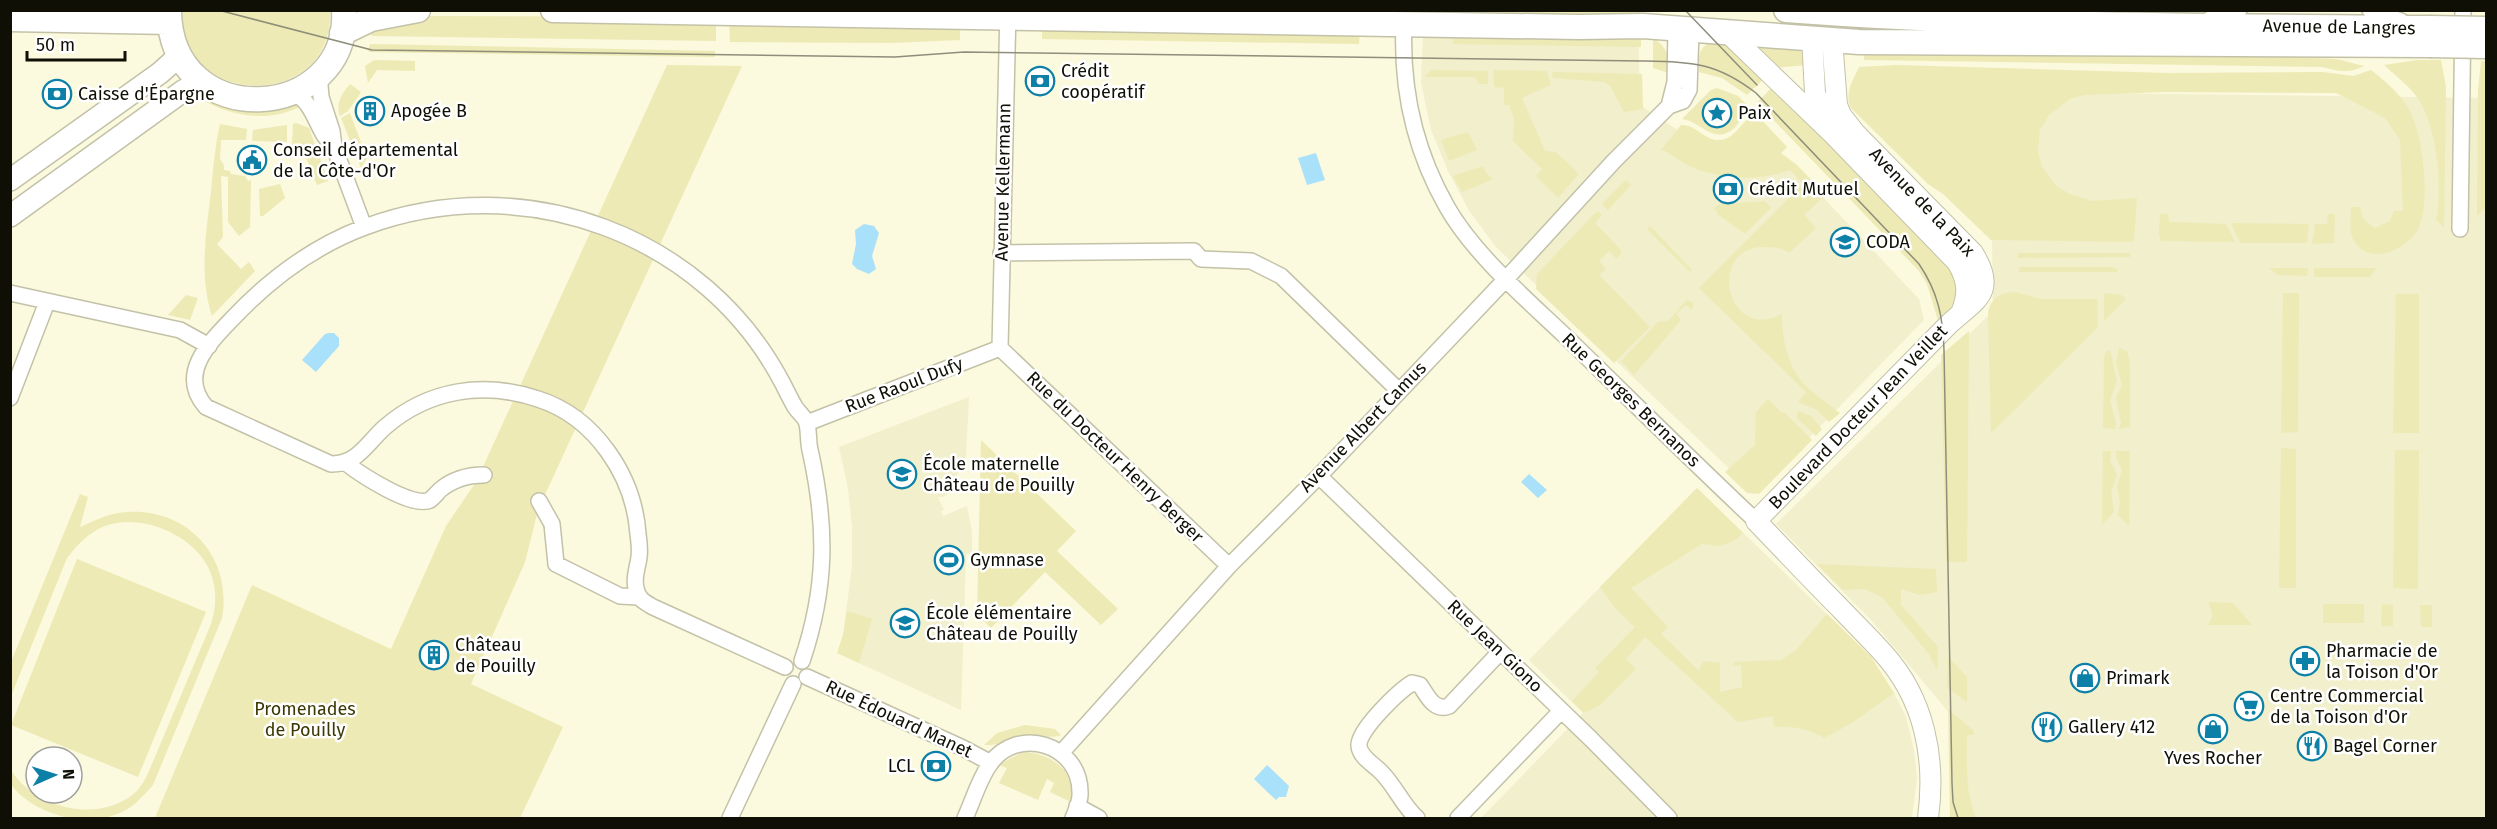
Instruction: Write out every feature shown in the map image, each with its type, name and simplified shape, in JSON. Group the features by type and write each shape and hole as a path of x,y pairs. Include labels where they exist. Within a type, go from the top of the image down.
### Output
{"main road":[{"path":"10,19 169,16 173,40 179,56 201,81 229,97 248,100 273,99 294,93 319,74 333,57 343,22 371,20 418,10"},
{"path":"553,10 1008,14 1404,24 1643,26 1683,20"},
{"name":"Avenue de Langres","path":"1786,10 2430,37 2487,46"},
{"path":"1822,38 1823,12"},
{"name":"Avenue de Langres","path":"1683,20 1727,32 1859,42 2430,37 2487,29"},
{"path":"10,180 160,73 179,56"},
{"path":"13,209 183,91 201,81"}],"street":[{"path":"2179,25 2239,10"},
{"path":"2370,10 2430,37"},
{"path":"2460,229 2463,10"},
{"name":"Avenue Kellermann","path":"1000,348 1008,14"},
{"name":"Avenue Albert Camus","path":"1062,752 1229,566 1319,476 1398,390 1506,279 1614,161 1669,106 1675,82 1683,20"},
{"name":"Rue Georges Bernanos","path":"1404,24 1403,66 1412,119 1432,180 1448,210 1506,279 1756,521"},
{"name":"Avenue de la Paix","path":"1727,32 1833,134 1921,214 1973,253 1980,265 1983,279 1981,296 1961,313"},
{"name":"Avenue de la Paix","path":"1822,38 1815,93 1833,134"},
{"name":"Avenue de la Paix","path":"1822,38 1841,115 1921,214"},
{"path":"319,74 321,97 333,131 334,147 364,227"},
{"path":"294,93 309,104 324,139 334,147"},
{"path":"785,667 653,608 639,597 635,586 639,556 638,531 627,484 600,441 578,420 548,402 525,394 496,390 447,392 404,411 383,428 357,456 346,463 331,464 206,406 198,398 194,388 193,376 198,362 209,346 254,297 282,272 333,241 364,227 444,208 505,207 545,209 626,235 672,261 728,309 767,356 793,404 807,423 807,436 821,501 823,546 819,597 802,661"},
{"path":"1001,253 1194,251 1201,259 1251,261 1281,276 1398,390"},
{"path":"10,280 16,294 180,330 209,346"},
{"path":"10,398 47,302"},
{"name":"Boulevard Docteur Jean Veillet","path":"1928,819 1931,758 1923,723 1908,687 1885,654 1756,521 1961,313"},
{"name":"Rue Raoul Dufy","path":"807,423 1000,348"},
{"name":"Rue du Docteur Henry Berger","path":"1000,348 1229,566"},
{"path":"346,463 366,479 416,501 429,500 442,488 459,479 484,475"},
{"name":"Rue Jean Giono","path":"1319,476 1669,819"},
{"path":"538,501 552,524 556,564 620,596 639,597"},
{"path":"1417,819 1382,773 1361,753 1359,747 1361,736 1378,714 1412,683 1420,685 1435,705 1444,708 1449,706 1500,652"},
{"path":"794,660 802,661 807,668 807,677 801,683 793,684 784,675 785,667 794,660"},
{"name":"Rue Édouard Manet","path":"807,677 991,763"},
{"path":"730,819 793,684"},
{"path":"1458,819 1561,711"},
{"path":"965,819 991,763 1009,748 1023,744 1041,744 1062,752 1071,762 1079,783 1081,794 1075,812 1099,819"}],"shaded area":[{"path":"1424,11 1638,11 1640,105 1685,135 1784,156 1919,299 1924,320 1755,493 1496,247 1470,212 1448,171 1431,130 1421,82"},
{"path":"1853,90 2486,98 2486,818 1976,818 1970,804 1967,779 1967,734 1873,622 1776,524 1993,311 1992,236"},
{"path":"969,397 966,456 955,484 951,488 953,491 943,497 938,497 944,510 941,511 943,516 967,506 972,532 972,553 966,554 961,710 837,653 843,635 852,566 852,527 848,488 839,447"},
{"path":"1697,488 1871,657 1906,717 1914,750 1917,778 1912,818 1481,818 1583,713 1529,660"}],"green space":[{"path":"330,10 325,43 308,67 284,81 256,85 228,81 204,67 188,44 183,11"},
{"path":"1640,10 1640,17 1435,16 1435,11"},
{"path":"411,16 716,17 716,41 371,36 373,29"},
{"path":"729,21 960,24 960,40 891,43 730,42"},
{"path":"1042,24 1360,29 1359,44 1042,39"},
{"path":"1453,32 1641,38 1641,47 1453,44"},
{"path":"1653,39 1662,45 1667,53 1669,73 1653,68"},
{"path":"1711,41 1733,45 1768,75 1747,95 1722,78 1699,72 1700,54"},
{"path":"370,44 715,51 715,57 370,52 368,51"},
{"path":"1755,44 1799,50 1805,54 1809,65 1773,68 1755,51"},
{"path":"1864,47 2134,50 2336,59 2364,66 2343,71 2322,67 1864,60"},
{"path":"374,60 415,61 415,71 377,70 368,83 365,66"},
{"path":"2417,60 2441,60 2446,87 2444,227 2436,220 2439,192 2437,160 2431,127 2420,102 2404,82 2384,65"},
{"path":"2481,61 2486,61 2486,207 2477,216 2478,90"},
{"name":"Promenades de Pouilly","path":"667,65 742,66 538,510 525,562 471,684 563,727 520,818 155,818 252,585 391,649 446,526 476,482"},
{"path":"1896,65 2167,73 2323,72 2353,76 2371,70 2399,96 2413,117 2424,168 2422,219 2411,238 2395,250 2385,253 2367,252 2353,239 2351,207 2360,207 2363,219 2375,228 2390,221 2394,211 2403,211 2400,140 2385,118 2336,93 2165,92 2084,95 2070,99 2049,115 2040,130 2038,151 2042,167 2056,186 2070,194 2092,201 2137,198 2134,240 2132,242 1991,240 1943,194 1928,184 1850,107 1849,91 1859,67"},
{"path":"1431,70 1488,71 1488,84 1479,84 1475,77 1425,77"},
{"path":"1493,70 1547,71 1551,85 1522,98 1545,151 1556,152 1579,174 1558,198 1536,176 1542,169 1513,141 1514,119 1509,105 1504,105 1504,88 1494,87"},
{"path":"1552,72 1642,74 1643,109 1624,112 1610,86 1605,82 1553,78"},
{"path":"350,84 361,92 348,111 340,116 338,107 340,99"},
{"path":"1775,84 1959,276 1955,307 1939,324 1927,284 1919,271 1757,103"},
{"path":"1717,88 1738,96 1752,110 1745,114 1735,128 1725,134 1713,133 1682,119 1711,90"},
{"path":"191,93 296,102 301,106 273,115 244,115 217,107"},
{"path":"350,113 367,158 361,168 341,118"},
{"path":"1755,116 1759,117 1787,147 1781,153 1797,165 1827,196 1804,215 1816,228 1789,253 1780,248 1762,247 1745,252 1734,262 1729,277 1730,292 1737,306 1748,316 1763,320 1782,314 1787,353 1795,371 1810,390 1840,413 1829,422 1817,410 1798,402 1806,392 1699,288 1803,184 1790,170 1767,176 1742,178 1717,175 1690,166 1661,150 1681,125 1718,140 1730,137 1746,121"},
{"path":"220,124 247,129 246,140 221,140 220,159 224,170 230,171 231,174 245,176 248,181 251,180 250,227 239,236 228,222 228,177 221,176 223,237 217,244 241,269 249,262 255,271 212,316 206,286 205,254 214,158"},
{"path":"293,124 309,128 328,181 317,185 300,143 292,145"},
{"path":"287,125 287,142 252,141 253,130"},
{"path":"1468,132 1477,150 1449,161 1441,140"},
{"path":"1483,166 1486,173 1493,179 1462,192 1453,176"},
{"path":"1626,180 1631,185 1608,210 1602,204"},
{"path":"280,184 285,198 260,216 259,189"},
{"path":"1765,201 1771,208 1745,234 1713,209 1720,204"},
{"path":"1597,211 1602,215 1595,223 1622,251 1617,259 1609,251 1599,261 1606,269 1599,275 1650,327 1614,363 1536,289 1537,274"},
{"path":"2160,214 2168,214 2169,222 2226,224 2235,242 2161,241"},
{"path":"2328,214 2335,214 2334,243 2312,244 2315,224 2327,224"},
{"path":"2231,223 2309,224 2307,243 2240,243"},
{"path":"1650,226 1692,270 1690,272 1647,229"},
{"path":"2018,253 2130,253 2130,257 2018,258"},
{"path":"2019,267 2112,267 2119,270 2116,272 2019,272"},
{"path":"2269,268 2308,268 2307,276 2278,275"},
{"path":"2314,268 2376,268 2370,277 2314,277"},
{"path":"2015,292 2041,299 2097,299 2098,327 1991,433 1988,313 1997,297"},
{"path":"2104,293 2121,295 2126,299 2104,321"},
{"path":"2283,293 2299,293 2298,432 2281,433"},
{"path":"2396,294 2419,294 2419,433 2393,433"},
{"path":"186,295 198,298 190,320 168,315"},
{"path":"1687,300 1694,303 1692,310 1686,305 1676,314 1681,320 1634,375 1621,361 1658,322 1668,321"},
{"path":"1969,331 1967,562 1946,562 1941,355"},
{"path":"2119,348 2127,351 2130,363 2130,427 2119,429 2121,423 2116,398 2122,385 2116,363"},
{"path":"2110,350 2117,381 2110,400 2116,424 2115,429 2103,428 2104,357"},
{"path":"1768,399 1812,440 1759,494 1747,493 1725,472 1755,445 1756,412"},
{"path":"1798,411 1811,416 1822,429 1816,436 1797,418"},
{"path":"981,440 1076,531 1057,551 1118,609 1101,625 1045,572 991,628 977,614"},
{"path":"2281,448 2296,449 2296,588 2279,588"},
{"path":"2395,450 2419,450 2418,589 2393,588"},
{"path":"2103,451 2111,451 2110,461 2117,474 2111,492 2114,512 2102,524"},
{"path":"2116,451 2130,451 2129,526 2118,515 2120,502 2117,486 2122,470 2116,457"},
{"path":"1697,488 1743,533 1734,541 1720,546 1702,544 1631,588 1668,627 1661,634 1699,671 1703,661 1720,663 1720,692 1742,687 1741,665 1733,666 1734,662 1781,660 1796,650 1827,614 1871,657 1894,693 1852,723 1824,738 1800,728 1774,727 1773,716 1738,722 1645,637 1626,659 1636,669 1599,706 1584,713 1572,701 1599,672 1595,668 1635,627 1615,608 1600,587"},
{"path":"80,494 88,497 80,527 108,515 127,512 149,513 169,518 187,528 202,541 213,557 224,596 222,618 153,785 127,810 108,817 77,819 47,811 35,805 59,805 88,810 106,808 137,791 144,781 214,614 214,582 200,555 190,544 177,536 148,524 118,523 93,532 67,558 11,696 11,662"},
{"path":"77,559 206,612 138,777 84,755 84,745 60,745 11,725"},
{"path":"1817,564 1936,569 1937,592 1919,595 1901,589 1901,605 1938,647 1937,670 1928,653 1882,597 1865,589 1843,590"},
{"path":"2208,602 2233,603 2252,625 2208,625 2213,615"},
{"path":"2323,604 2364,604 2364,623 2323,623"},
{"path":"2382,604 2393,605 2393,626 2381,626"},
{"path":"2420,605 2432,605 2432,627 2421,627"},
{"path":"847,611 872,619 859,663 837,653"},
{"path":"1948,657 1967,677 1967,702 1947,688"},
{"path":"1948,709 1973,730 1974,735 1967,735 1967,767 1968,788 1976,818 1950,818"},
{"path":"1025,725 1055,729 1061,735 1050,737 1032,735 984,745 997,733"},
{"path":"1023,752 1043,756 1060,766 1070,781 1071,802 1050,792 1054,783 1047,779 1038,800 999,783 1007,768 998,765"},
{"path":"11,770 22,783 24,797 11,785"}],"water":[{"path":"1316,153 1325,180 1307,185 1298,158"},
{"path":"864,224 874,226 879,233 872,256 876,269 869,274 852,264 856,244 855,230"},
{"path":"334,333 339,338 339,346 316,372 302,360 325,334"},
{"path":"1529,474 1547,490 1538,498 1521,482"},
{"path":"1267,765 1289,786 1286,797 1279,797 1276,800 1254,779"}],"tram line":[{"path":"218,10 372,50 895,57 964,52 1643,61 1690,63 1728,75 1756,93 1919,264 1935,295 1944,350 1952,783 1953,802 1958,818"},
{"path":"1685,10 1757,85"}],"place":[{"name":"Crédit coopératif","path":"1040,81"},
{"name":"Caisse d'Épargne","path":"57,94"},
{"name":"Apogée B","path":"370,111"},
{"name":"Paix","path":"1717,113"},
{"name":"Conseil départemental de la Côte-d'Or","path":"252,160"},
{"name":"Crédit Mutuel","path":"1728,189"},
{"name":"CODA","path":"1845,242"},
{"name":"École maternelle Château de Pouilly","path":"902,474"},
{"name":"Gymnase","path":"949,560"},
{"name":"École élémentaire Château de Pouilly","path":"905,623"},
{"name":"Château de Pouilly","path":"434,655"},
{"name":"Pharmacie de la Toison d'Or","path":"2305,661"},
{"name":"Primark","path":"2085,678"},
{"name":"Centre Commercial de la Toison d'Or","path":"2249,706"},
{"name":"Gallery 412","path":"2047,727"},
{"name":"Yves Rocher","path":"2213,729"},
{"name":"Bagel Corner","path":"2312,746"},
{"name":"LCL","path":"936,766"}]}
